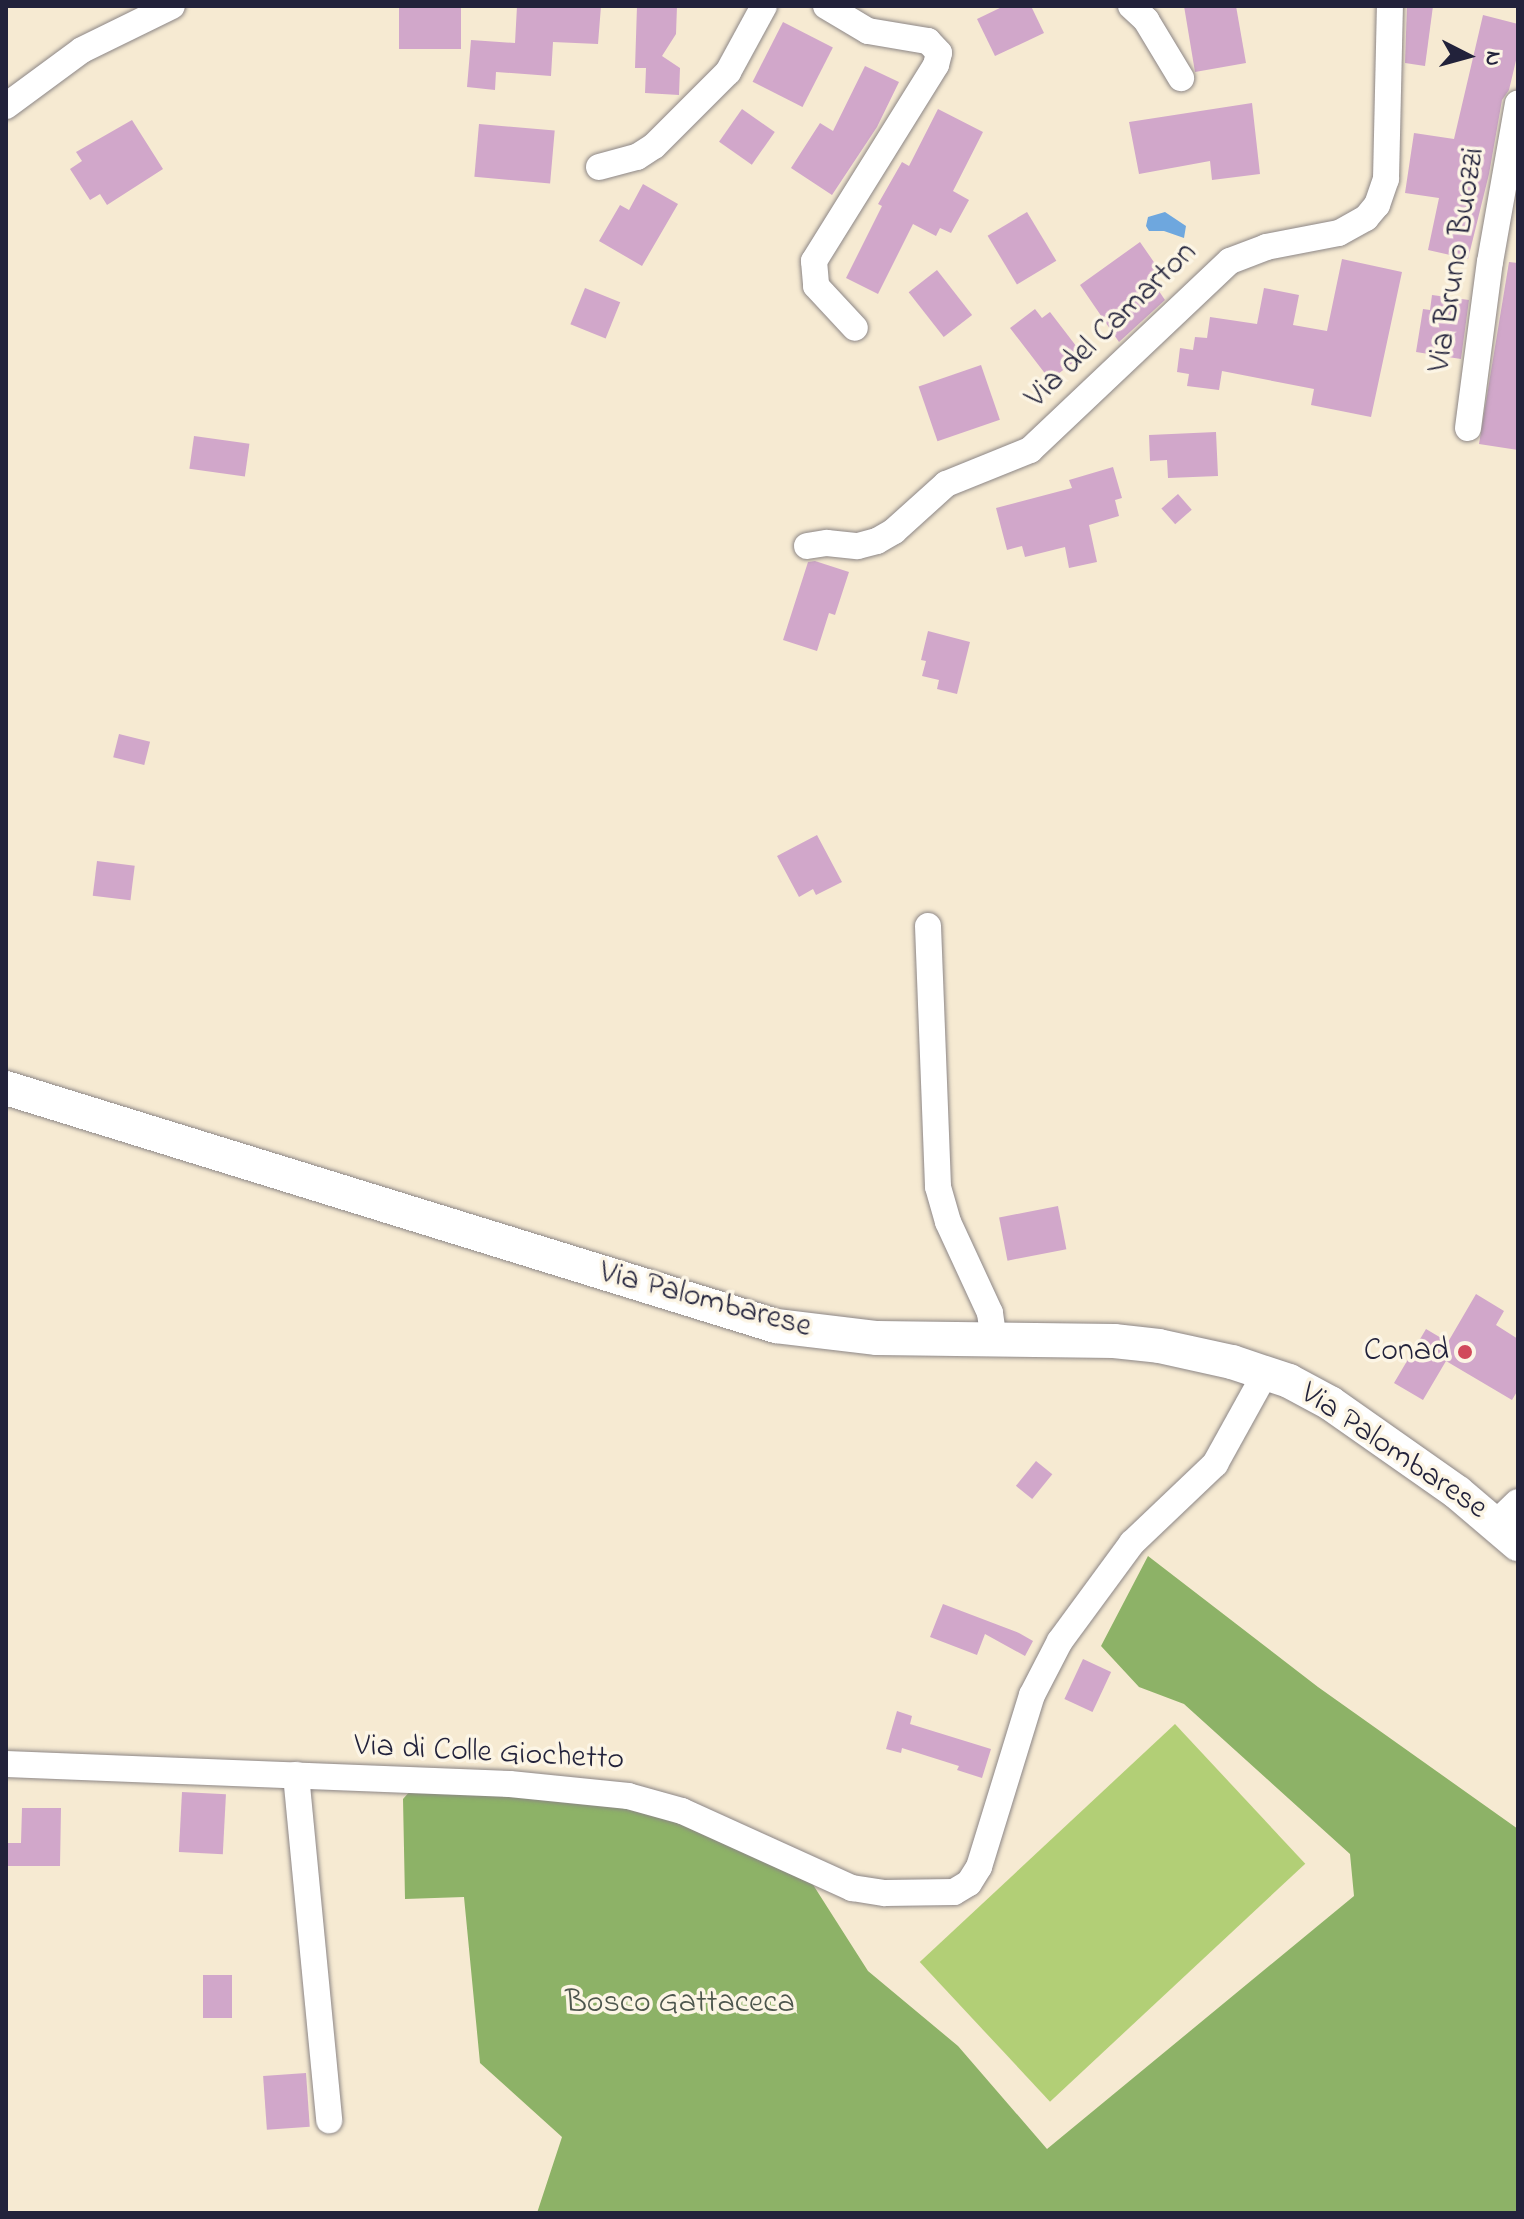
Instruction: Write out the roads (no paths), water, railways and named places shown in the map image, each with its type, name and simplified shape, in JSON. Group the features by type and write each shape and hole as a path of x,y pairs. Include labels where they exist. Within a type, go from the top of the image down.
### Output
{"main road":[{"name":"Via Palombarese","path":"6,1088 776,1326 858,1337 1097,1341 1159,1346 1266,1372 1302,1387 1337,1408 1511,1523"}],"street":[{"path":"6,106 93,43 172,6"},
{"path":"599,167 643,154 703,98 735,62 764,6"},
{"path":"826,6 868,31 928,41 939,53 936,65 814,261 816,286 855,328"},
{"path":"1131,6 1146,20 1181,78"},
{"name":"Via del Camarton","path":"807,546 827,543 858,546 877,541 899,527 946,484 1030,450 1230,261 1266,247 1339,233 1366,218 1380,198 1387,171 1390,6"},
{"name":"Via Bruno Buozzi","path":"1468,428 1490,262 1517,115"},
{"path":"928,926 939,1195 990,1313 994,1341"},
{"name":"Via di Colle Giochetto","path":"6,1764 530,1785 641,1798 682,1811 852,1888 896,1893 958,1891 969,1883 981,1862 1032,1695 1051,1655 1132,1543 1215,1464 1266,1372"},
{"path":"296,1775 329,2120"}],"water":[{"path":"1165,212 1186,226 1184,238 1164,231 1149,231 1146,226 1148,217"}],"place":[{"name":"Conad","path":"1465,1352"}],"park label":[{"name":"Bosco Gattaceca","path":"680,2004"}]}
